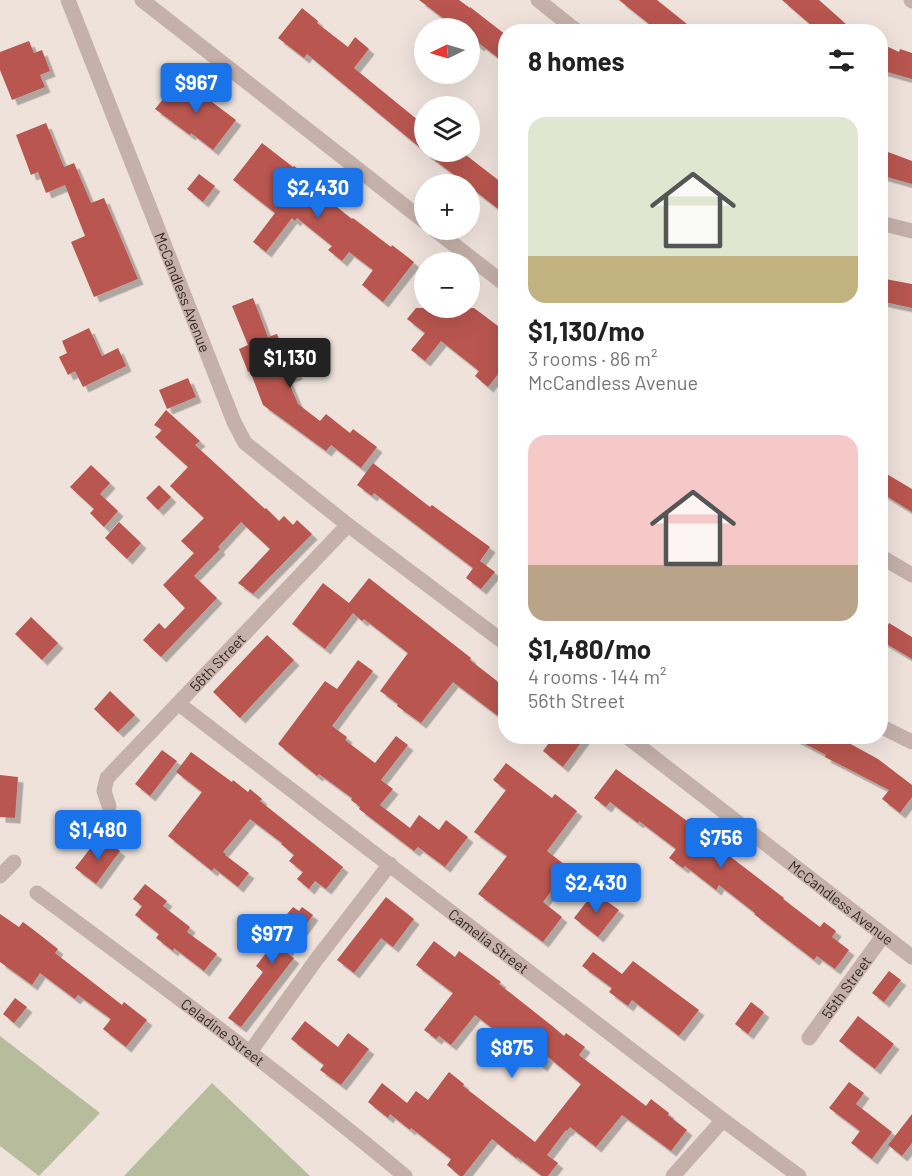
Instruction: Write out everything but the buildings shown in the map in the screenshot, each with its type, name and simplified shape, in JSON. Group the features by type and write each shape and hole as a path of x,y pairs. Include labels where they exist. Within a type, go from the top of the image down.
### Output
{"street":[{"name":"McCandless Avenue","path":"68,0 234,422 245,443 348,525 498,638"},
{"path":"142,0 414,213"},
{"path":"538,0 568,24"},
{"path":"888,225 912,231"},
{"path":"448,240 498,279"},
{"name":"56th Street","path":"109,806 104,791 107,778 348,525"},
{"path":"888,561 912,575"},
{"name":"Camelia Street","path":"179,704 799,1176"},
{"path":"888,730 912,742"},
{"name":"McCandless Avenue","path":"636,744 912,957"},
{"path":"0,876 14,862"},
{"path":"250,1052 316,960 390,864"},
{"name":"Celadine Street","path":"38,893 250,1052 363,1140 405,1176"},
{"name":"55th Street","path":"809,1038 883,936"},
{"path":"673,1176 723,1120"}],"green space":[{"path":"0,1036 100,1113 39,1176 0,1146"},
{"path":"212,1083 310,1176 124,1176"}]}
